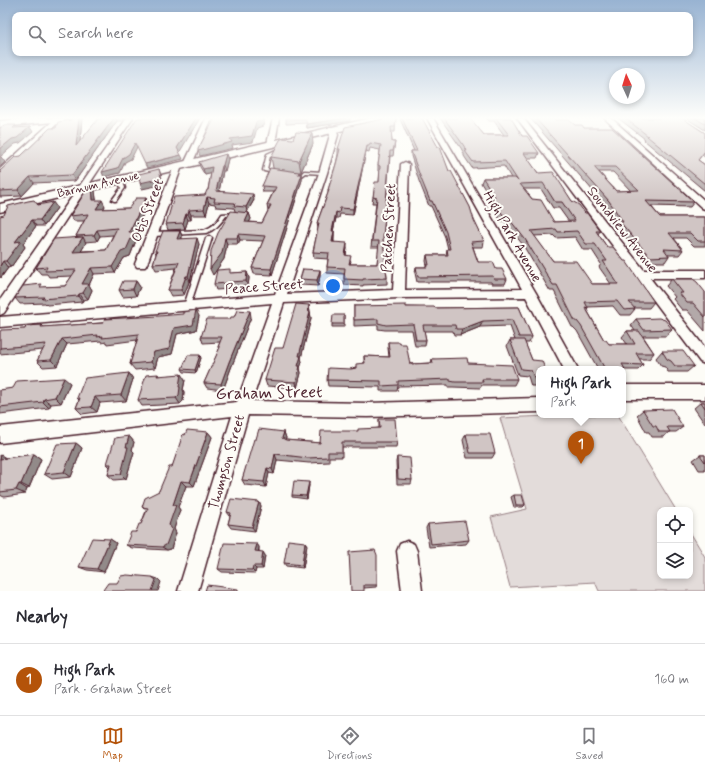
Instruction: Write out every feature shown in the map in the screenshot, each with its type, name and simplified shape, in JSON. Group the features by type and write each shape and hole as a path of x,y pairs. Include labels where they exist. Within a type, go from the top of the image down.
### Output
{"main road":[{"name":"Barnum Avenue","path":"0,208 83,187 265,146"}],"street":[{"path":"0,173 30,146"},
{"path":"0,310 111,146"},
{"name":"Otis Street","path":"141,264 183,165 194,146"},
{"name":"Thompson Street","path":"188,591 242,408 323,173 331,146"},
{"name":"High Park Avenue","path":"446,146 530,293 569,366"},
{"name":"Soundview Avenue","path":"541,146 705,358"},
{"path":"637,146 705,206"},
{"name":"Patchen Street","path":"399,294 405,164"},
{"path":"640,274 705,274"},
{"name":"Peace Street","path":"0,322 279,299 399,294 530,293"},
{"path":"626,392 705,392"},
{"name":"Graham Street","path":"0,435 242,408 368,410 536,405"},
{"path":"407,551 412,591"}],"lane":[{"path":"280,173 265,170 264,167 268,155 284,146"},
{"path":"288,174 302,175 305,172 323,173"},
{"path":"114,200 123,188 120,179"},
{"path":"154,234 212,230 217,227 224,215 228,213 242,214"},
{"path":"187,306 209,238"}],"shaded area":[{"path":"536,417 536,418 620,418 674,507 657,507 657,579 693,579 693,537 705,557 705,591 599,591 595,582 510,587 491,517 527,509 500,418"}],"building":[{"path":"32,146 94,146 72,175 30,177 18,190 0,191 0,174 2,172 0,171 15,157 21,156"},
{"path":"119,146 134,146 129,154 123,158 118,168 102,172"},
{"path":"136,146 179,146 177,148 181,155 145,164"},
{"path":"200,146 218,146 198,151"},
{"path":"277,146 306,146 299,161 271,157"},
{"path":"339,146 369,146 367,146 353,209 340,208 339,213 336,212 332,231 334,231 332,242 347,243 345,255 351,256 349,264 377,264 379,241 372,241 377,198 373,197 375,182 379,182 380,166 378,165 381,146 394,146 393,151 390,151 383,240 387,278 363,280 344,279 345,268 327,267 329,253 313,252 319,223 317,223 329,190 340,149 338,149"},
{"path":"415,146 437,146 440,147 449,171 451,171 470,207 474,220 484,241 471,242 478,262 493,262 496,269 502,269 507,279 494,279 493,276 418,277 416,267 427,267 426,265 429,265 427,255 448,255 447,249 450,249 446,232 432,201 430,201 411,151 417,151"},
{"path":"464,146 534,146 539,153 524,153 538,173 553,172 572,201 579,205 585,213 587,213 600,231 596,231 607,247 613,247 624,261 626,261 654,302 629,302 635,309 624,310 617,301 585,302 588,308 585,307 604,340 606,340 609,344 635,344 627,331 639,331 654,353 636,353 643,365 622,364 623,366 603,366 581,326 577,321 575,321 557,285 553,285 525,239 506,215 503,215 492,198 495,197 483,178 515,178 518,181 505,161 473,162 465,151 467,151","holes":["543,183 555,202 562,202 575,221 554,222 541,200 532,199 520,184","556,229 558,232 577,231 586,244 595,244 607,261 603,261 618,284 592,284 576,261 553,261 531,231"]},
{"path":"560,146 631,146 694,202 646,201 660,217 705,217 705,241 698,241 690,233 669,233 683,250 664,249 669,256 650,257 620,222 623,222 609,201","holes":["594,167 615,167 639,190 616,191"]},
{"path":"659,146 705,146 705,151 698,160 705,165 705,184"},
{"path":"226,154 216,191 253,194 246,207 234,206 235,203 214,202 215,198 207,197 204,209 189,210 183,223 166,224 174,197 205,195 208,190 212,167 203,169 199,162"},
{"path":"270,168 299,172 298,174 302,174 271,269 252,268 265,236 238,234 237,238 225,238 222,253 210,269 211,251 218,233 231,211 249,213 245,222 262,223 271,205 267,205 276,187 262,186"},
{"path":"159,169 161,177 140,183 139,174"},
{"path":"92,185 93,200 102,200 96,209 129,208 136,198 146,198 129,232 134,232 126,250 121,252 112,267 91,268 82,284 88,284 83,293 79,294 78,296 42,299 44,297 15,298 23,286 42,284 40,287 65,286 76,270 45,271 47,267 36,268 54,239 83,237 73,252 106,250 117,228 97,230 94,235 76,236 88,214 70,216 89,186"},
{"path":"34,200 38,205 53,202 40,220 32,220 15,242 21,241 6,261 3,261 0,266 0,216 4,215 8,206"},
{"path":"163,231 180,231 177,239 197,238 188,276 186,276 181,290 168,290 179,262 153,264 157,251 155,251"},
{"path":"230,269 230,273 247,272 246,281 214,284 217,270"},
{"path":"303,269 320,270 317,280 300,279"},
{"path":"672,279 693,279 697,282 705,292 705,317 693,303 687,303 679,293 683,293"},
{"path":"123,281 136,281 133,289 119,290"},
{"path":"296,304 309,305 308,311 310,312 299,356 301,356 298,366 300,366 296,382 265,380 275,348 283,348"},
{"path":"406,305 406,307 435,308 519,307 532,337 519,337 512,320 483,321 462,329 456,329 455,325 423,325 426,340 416,340 413,324 386,325 378,323 378,319 354,320 354,306"},
{"path":"196,310 193,325 174,328 169,349 154,352 151,362 130,364 139,334 102,338 103,336 97,337 98,335 62,339 51,360 37,361 46,344 0,348 1,330 25,329 26,326 42,325 41,327 103,323 105,319 183,314 183,312"},
{"path":"237,310 250,311 221,384 204,383 220,347 218,347 222,337 201,337 207,319 230,319 231,317 234,317"},
{"path":"333,315 344,315 344,324 332,324"},
{"path":"659,318 665,320 672,329 644,330 636,319"},
{"path":"510,340 524,340 532,360 542,361 544,366 536,366 536,380 531,370 521,369"},
{"path":"388,342 399,342 400,344 406,344 410,364 433,363 432,359 467,358 468,363 512,365 517,379 482,379 483,382 455,382 450,381 450,379 398,381 398,385 381,386 381,381 327,380 328,368 356,368 356,364 365,363 364,356 390,357"},
{"path":"662,351 683,351 694,366 675,366 667,359"},
{"path":"188,355 200,355 195,370 182,369"},
{"path":"129,373 121,395 95,397 91,407 76,408 80,398 77,398 85,378"},
{"path":"158,374 157,376 181,374 179,395 176,398 138,400 146,375"},
{"path":"64,378 55,397 44,399 43,402 0,407 0,390 13,388 17,381"},
{"path":"701,402 705,402 705,408"},
{"path":"672,409 683,427 667,427 670,432 659,432 656,426 653,426 643,410"},
{"path":"379,419 395,419 397,442 342,442 342,452 328,452 328,457 308,458 275,454 272,469 267,468 264,482 242,480 254,439 256,439 259,429 284,432 282,438 286,440 320,443 321,431 358,431 358,429 380,428"},
{"path":"187,430 208,432 190,482 181,481 173,505 176,505 169,525 172,529 166,545 162,547 126,545 131,532 136,532 148,508 142,507 145,498 159,491 169,467 172,467 183,434 185,435"},
{"path":"466,434 490,434 495,453 470,453"},
{"path":"129,436 126,447 128,447 121,474 108,475 111,464 107,464 115,438"},
{"path":"76,443 64,472 44,474 57,444"},
{"path":"34,454 21,484 19,484 16,490 0,492 0,459"},
{"path":"700,455 705,455 705,462"},
{"path":"397,457 410,458 412,480 398,479"},
{"path":"294,481 309,482 306,496 292,495"},
{"path":"514,495 522,495 525,505 516,505"},
{"path":"231,499 259,502 252,527 228,524 231,513 227,512"},
{"path":"465,521 469,540 431,544 428,524"},
{"path":"92,538 110,539 97,569 79,567"},
{"path":"288,540 305,542 302,565 284,563"},
{"path":"224,543 257,544 255,551 263,552 261,566 253,566 252,570 218,569"},
{"path":"375,550 377,555 377,585 364,585 364,591 351,591 349,552"},
{"path":"121,576 152,577 156,580 152,591 103,591 108,583 117,583"},
{"path":"207,585 238,589 238,591 205,591"}],"place":[{"name":"High Park","path":"581,464"}]}
